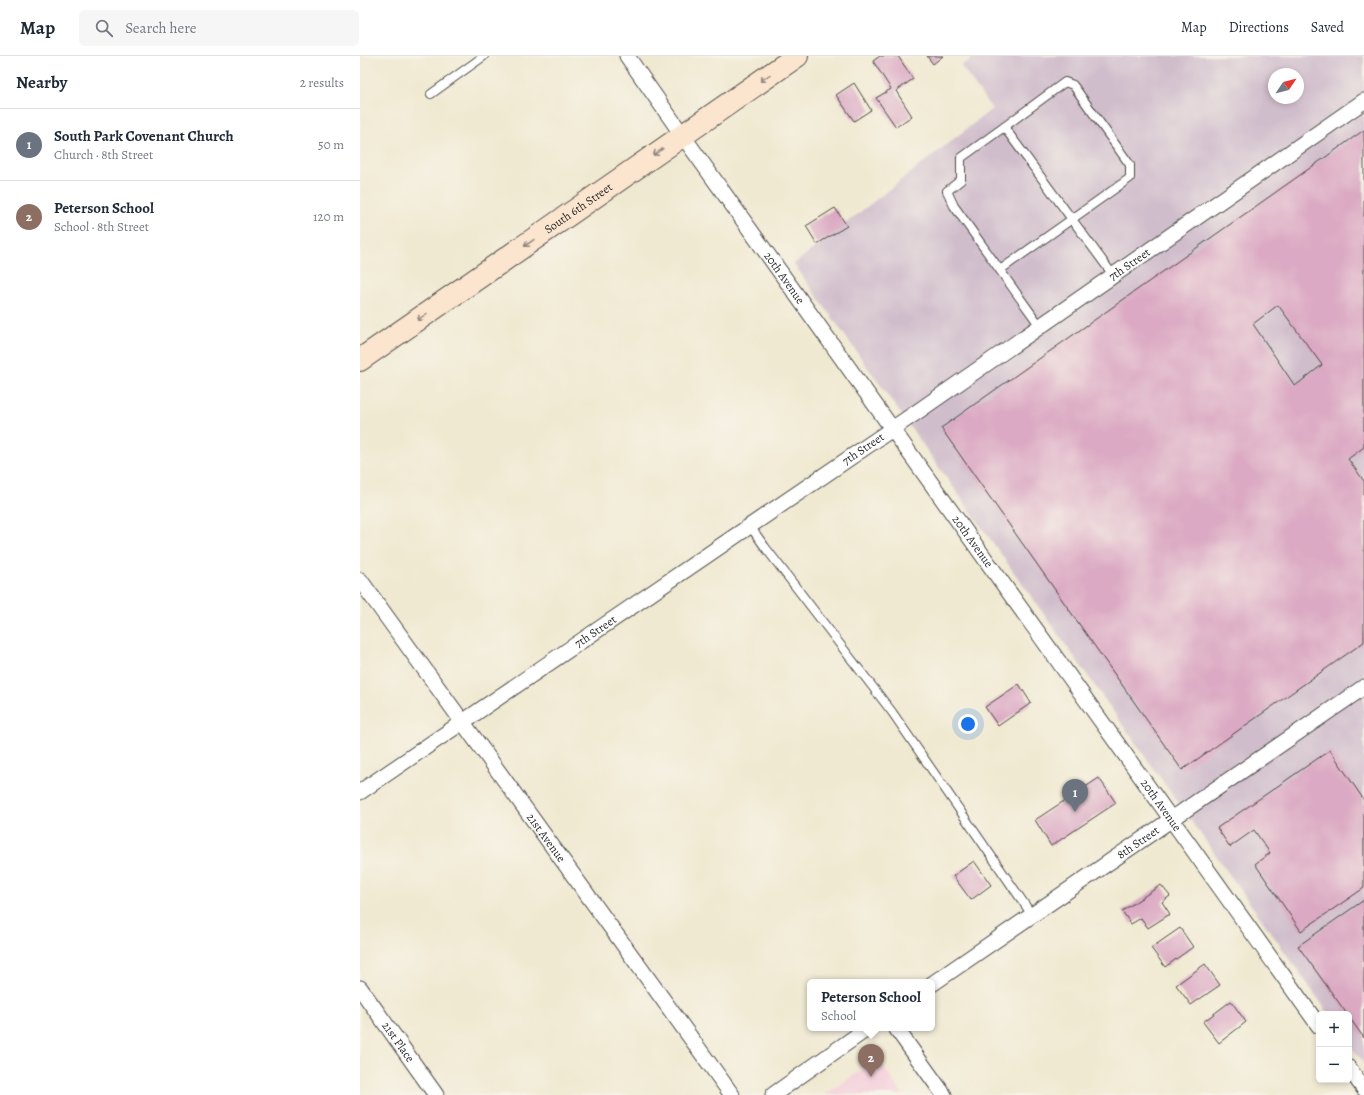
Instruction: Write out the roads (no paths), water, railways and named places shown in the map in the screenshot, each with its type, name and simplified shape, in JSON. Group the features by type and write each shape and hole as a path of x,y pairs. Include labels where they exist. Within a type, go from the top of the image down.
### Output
{"street":[{"name":"20th Avenue","path":"627,56 1316,1022"},
{"name":"South 6th Street","path":"360,360 797,56"},
{"name":"7th Street","path":"360,792 892,429 1364,101"},
{"name":"21st Avenue","path":"360,580 732,1095"},
{"name":"8th Street","path":"935,982 1364,687"},
{"name":"21st Place","path":"360,988 436,1095"},
{"path":"773,1095 864,1031"},
{"path":"898,1031 944,1095"},
{"path":"1352,1072 1364,1089"}],"lane":[{"path":"431,94 484,56"},
{"path":"1000,270 1130,178 1130,165 1073,85 1065,82 961,158 961,180 946,191 954,206 1040,326"},
{"path":"1004,127 1113,275"},
{"path":"750,526 892,712 1032,915"}],"place":[{"name":"South Park Covenant Church","path":"1075,812"},
{"name":"Peterson School","path":"871,1077"}]}
